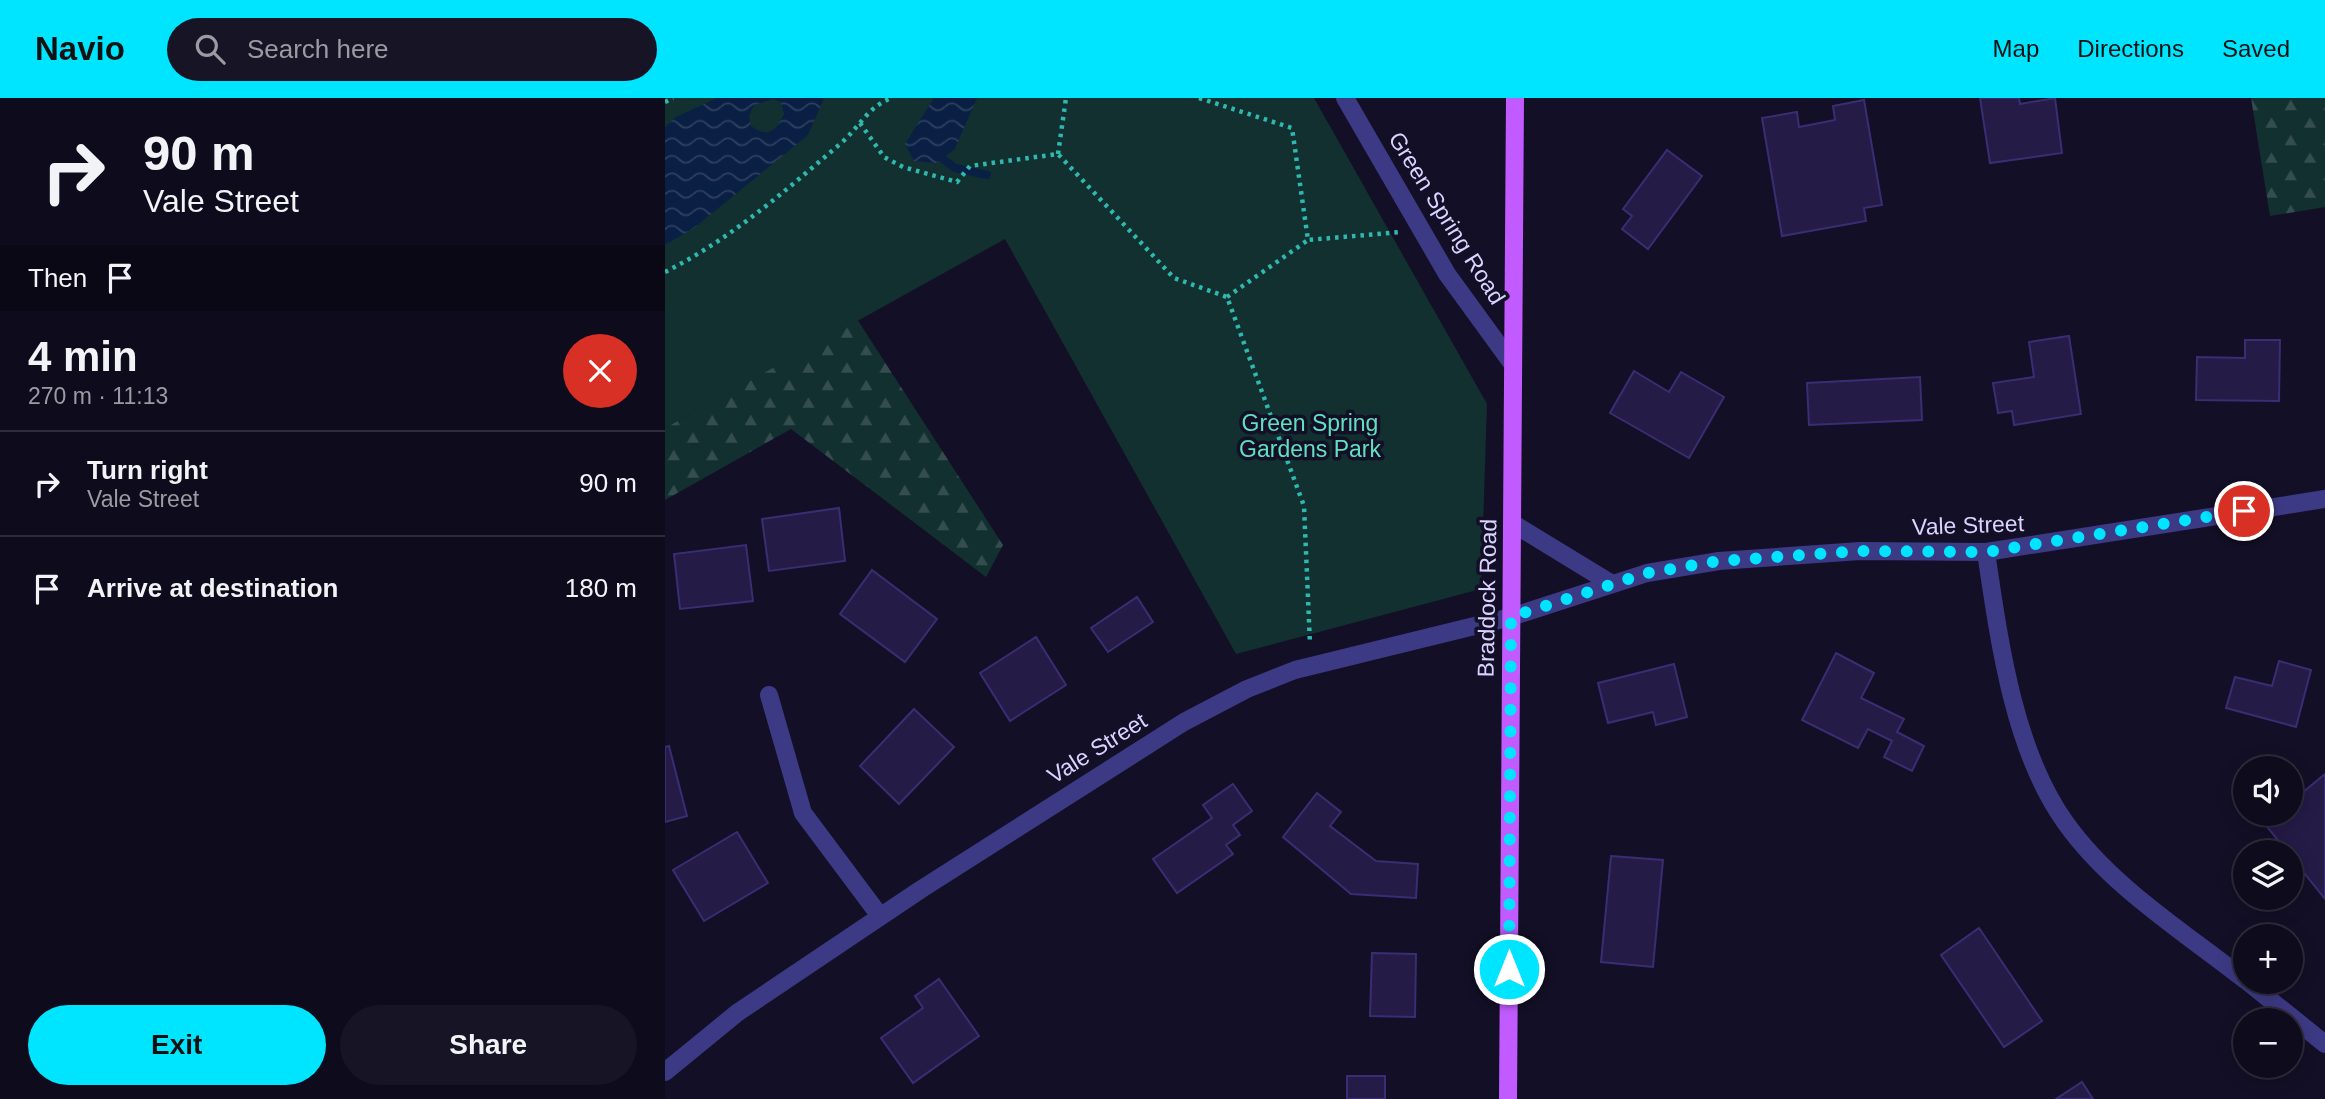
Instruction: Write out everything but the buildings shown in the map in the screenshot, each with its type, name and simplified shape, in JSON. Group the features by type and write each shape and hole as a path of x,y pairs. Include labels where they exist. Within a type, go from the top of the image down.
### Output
{"main road":[{"name":"Braddock Road","path":"1508,1099 1511,362 1515,98"}],"street":[{"name":"Green Spring Road","path":"1345,98 1447,274 1511,362"},
{"name":"Vale Street","path":"665,1072 737,1013 880,916 1184,722 1247,689 1311,666 1511,617 1647,573 1719,561 1860,551 1986,552 2325,499"},
{"path":"1512,523 1612,583"},
{"path":"1986,552 2002,657 2043,786 2065,822 2098,860 2140,897 2233,970"},
{"path":"769,695 803,813 880,916"},
{"path":"2263,994 2325,1044"}],"path":[{"path":"665,102 673,98"},
{"path":"665,272 697,256 756,215 845,140 877,100 892,98"},
{"path":"1058,154 1066,98"},
{"path":"1199,98 1293,128 1308,240"},
{"path":"860,123 884,157 903,167 957,182 970,166 1058,154"},
{"path":"1058,154 1174,278 1227,297"},
{"path":"1227,297 1308,240 1422,230"},
{"path":"1227,297 1304,506 1311,666"}],"green space":[{"name":"Green Spring Gardens Park","path":"665,98 1314,98 1487,404 1481,589 1236,654 1005,239 665,428"},
{"path":"2251,98 2325,98 2325,207 2270,216"},
{"path":"857,319 1003,545 986,577 791,429 665,500 665,428"}],"water":[{"path":"717,98 824,98 808,135 694,228 665,245 665,127 676,117","holes":["773,99 781,102 784,114 774,129 762,132 751,126 749,116 754,105"]},
{"path":"934,98 977,98 955,149 936,163 914,161 905,144"}],"waterway":[{"path":"943,159 955,168 987,175"}],"route":[{"path":"1509,969 1511,617 1647,573 1719,561 1860,551 1986,552 2039,546 2244,511"}]}
